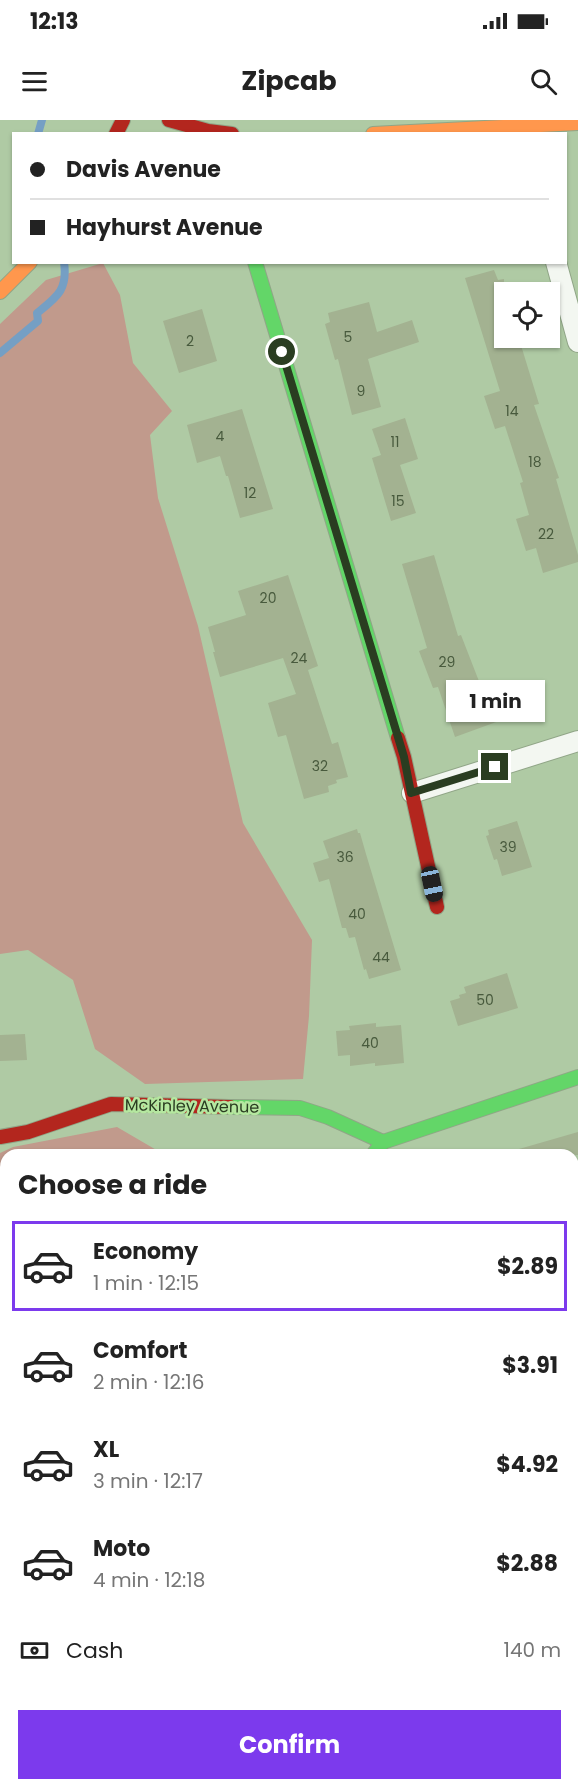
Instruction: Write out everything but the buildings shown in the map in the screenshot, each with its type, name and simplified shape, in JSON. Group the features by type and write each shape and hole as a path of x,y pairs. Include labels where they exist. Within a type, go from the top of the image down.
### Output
{"street":[{"path":"169,120 217,132"},
{"path":"437,132 532,129 578,123"},
{"path":"0,292 28,264"},
{"path":"256,264 404,757 437,907"},
{"path":"557,264 578,342"},
{"path":"411,793 578,741"},
{"path":"378,1149 383,1142 578,1077"},
{"name":"McKinley Avenue","path":"0,1137 34,1131 88,1110 111,1104 300,1108 328,1117 383,1142"}],"shaded area":[{"path":"104,264 120,295 133,363 172,411 150,435 158,498 198,626 243,823 312,940 309,1016 303,1079 145,1084 95,1049 73,980 28,950 0,954 0,324 46,280"},
{"path":"117,1127 155,1149 9,1149"}],"waterway":[{"path":"39,132 42,120"},
{"path":"0,353 38,321 37,313 60,292 64,280 64,264"}],"traffic: fast":[{"path":"256,264 398,738"},
{"path":"378,1149 383,1142 578,1077"},
{"path":"230,1107 300,1108 328,1117 383,1142"}],"traffic: slow":[{"path":"410,132 578,123"},
{"path":"0,292 28,264"}],"traffic: jam":[{"path":"117,132 123,120"},
{"path":"169,120 216,132"},
{"path":"398,738 437,907"},
{"path":"0,1137 28,1132 111,1104 230,1107"}],"route":[{"path":"282,352 404,757 411,793 495,767"}]}
